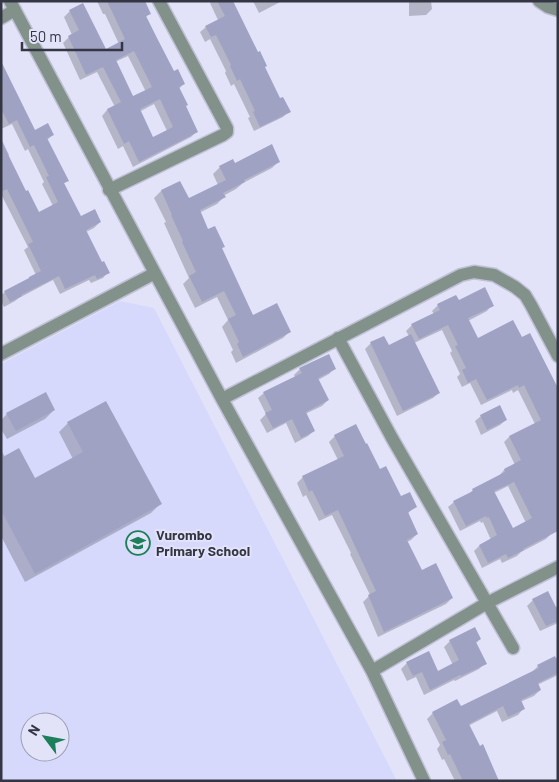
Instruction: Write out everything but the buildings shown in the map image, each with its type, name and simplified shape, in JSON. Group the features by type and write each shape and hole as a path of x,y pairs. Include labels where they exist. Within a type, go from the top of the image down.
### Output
{"street":[{"path":"109,190 227,132 227,128 159,1"},
{"path":"539,1 548,7 558,10"},
{"path":"1,18 12,6 222,399 372,671 424,781"},
{"path":"222,399 461,275 474,272 494,275 525,295 558,356"},
{"path":"3,349 155,273"},
{"path":"338,338 392,438 513,648"},
{"path":"372,671 486,603 558,567"}],"shaded area":[{"name":"Vurombo Primary School","path":"120,301 154,308 397,781 1,781 1,364"}],"place":[{"name":"Vurombo Primary School","path":"138,543"}]}
